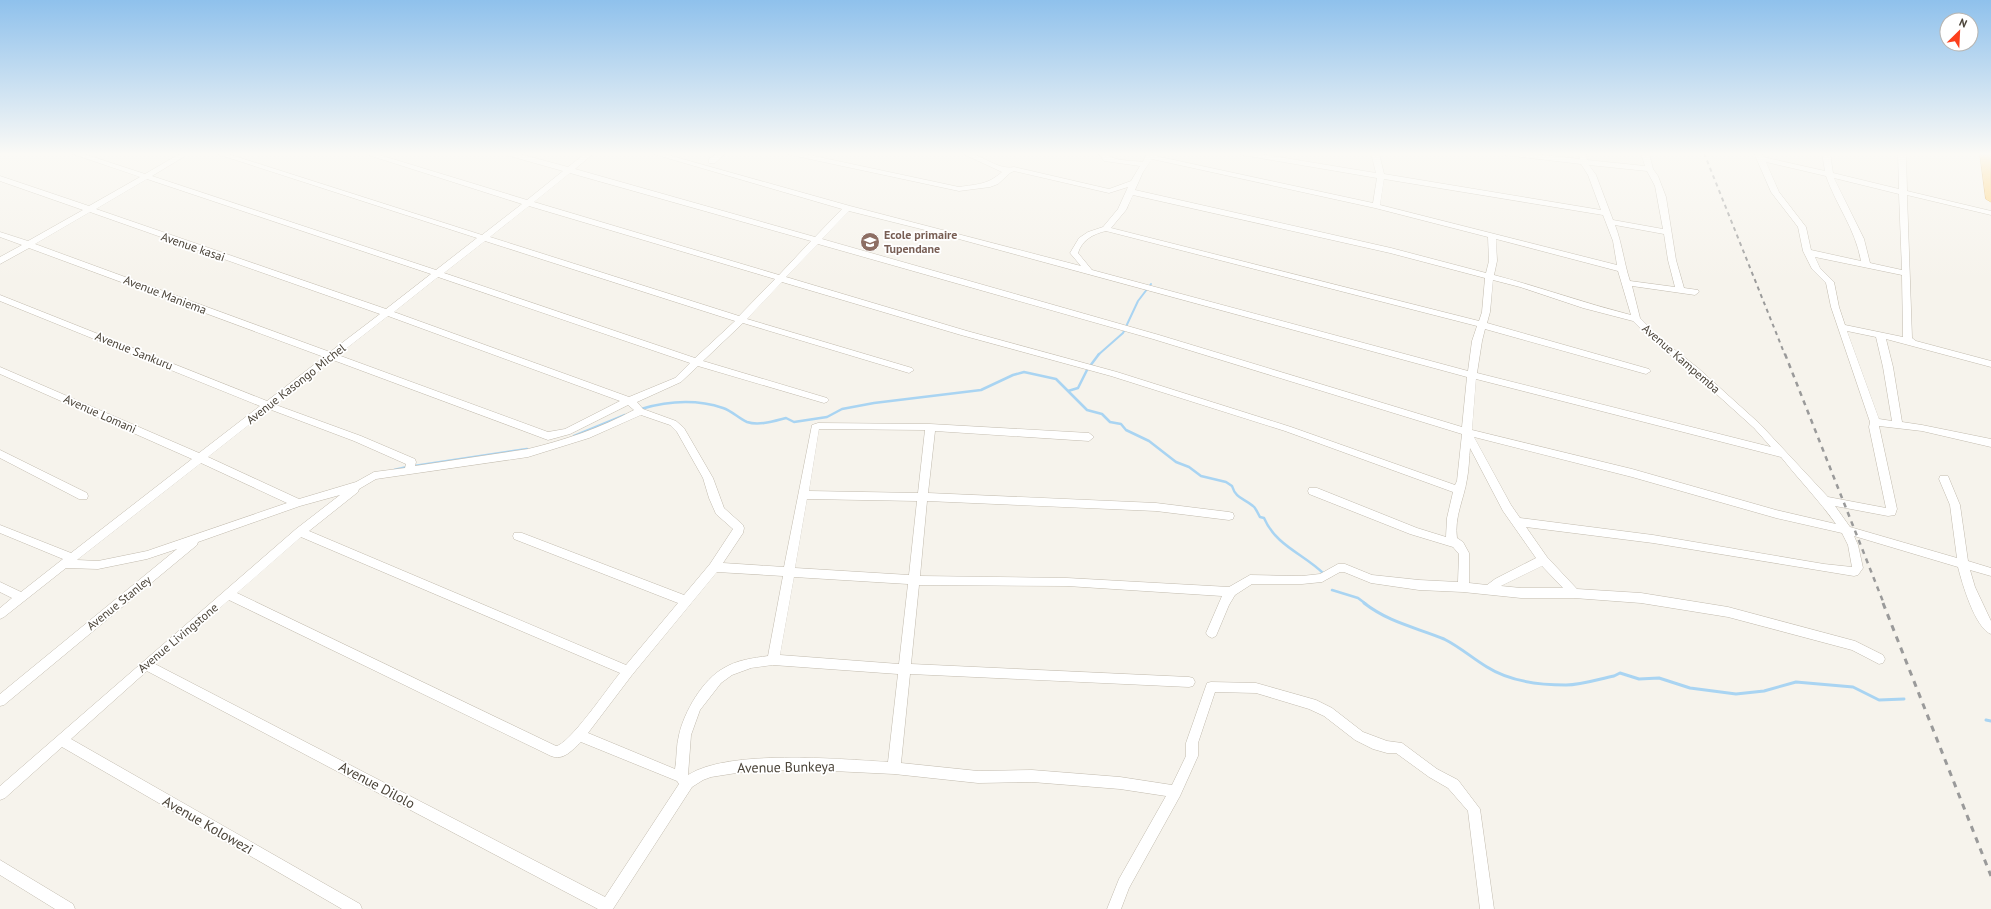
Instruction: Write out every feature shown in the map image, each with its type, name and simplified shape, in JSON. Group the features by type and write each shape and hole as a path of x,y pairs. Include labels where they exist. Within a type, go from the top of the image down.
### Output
{"street":[{"name":"Avenue kasai","path":"49,195 387,314 635,406 673,423 681,430 708,478 720,511 739,528 738,532 714,567"},
{"path":"0,261 112,195"},
{"path":"203,195 696,362 824,400"},
{"path":"353,195 741,320 909,370"},
{"path":"503,195 964,333 1114,374 1288,429 1458,490"},
{"name":"Avenue Kasongo Michel","path":"0,614 387,314 537,195"},
{"path":"656,195 1148,335 1467,432 1632,473 1776,514 1846,530 1991,572"},
{"path":"803,195 1472,374 1784,454"},
{"path":"1089,271 1074,252 1075,247 1091,234 1109,226 1122,210 1130,195"},
{"path":"1148,195 1332,236 1489,276 1586,306 1636,319"},
{"path":"1327,195 1376,206 1492,237 1622,269"},
{"path":"1376,206 1378,195"},
{"path":"1499,195 1606,213"},
{"name":"Avenue Kampemba","path":"1518,522 1628,535 1736,552 1821,569 1854,572 1858,568 1853,545 1846,530 1825,500 1804,479 1784,454 1757,426 1694,370 1658,342 1636,319 1622,269 1617,241 1600,195"},
{"path":"1662,195 1671,256 1680,290"},
{"path":"1778,195 1802,227 1806,249 1809,252 1816,269 1830,282 1863,393 1875,422 1874,428 1892,509 1891,512 1825,500"},
{"path":"1838,195 1860,238 1866,263"},
{"path":"1903,195 1905,273 1909,341"},
{"path":"1917,195 1991,213"},
{"path":"0,529 68,561 98,565 147,555 298,503 359,485 374,476 410,466 528,453 550,447 603,427 678,380 741,320 847,208"},
{"path":"1610,222 1668,232"},
{"path":"1109,226 1137,238 1562,346 1646,371"},
{"name":"Avenue Maniema","path":"0,234 330,357 548,436 567,432 635,406"},
{"path":"1463,587 1464,553 1459,545 1452,539 1451,530 1458,490 1462,481 1472,374 1477,341 1486,312 1489,276 1493,261 1492,237"},
{"path":"1809,252 1866,263 1905,273"},
{"path":"1627,283 1695,292"},
{"name":"Avenue Sankuru","path":"0,298 66,323 268,405 390,451 410,466"},
{"path":"1842,326 1909,341 1991,364"},
{"path":"1880,334 1888,367 1896,423"},
{"name":"Avenue Lomani","path":"0,370 298,503"},
{"path":"1875,422 1896,423 1991,443"},
{"path":"773,660 816,427 930,427 1089,437"},
{"path":"894,768 930,427"},
{"path":"1467,432 1507,508 1543,560 1574,593"},
{"path":"0,454 83,496"},
{"path":"1944,479 1954,505 1963,564 1969,587 1984,621 1991,629"},
{"name":"Avenue Livingstone","path":"0,794 300,532 359,485"},
{"path":"1313,491 1414,531 1459,545"},
{"path":"804,495 923,497 1156,507 1229,516"},
{"path":"300,532 628,671"},
{"path":"518,536 686,601"},
{"name":"Avenue Stanley","path":"0,701 199,537"},
{"path":"1489,590 1499,582 1543,560"},
{"path":"229,595 555,752 563,750 579,735 628,671 714,567 914,580 1067,582 1231,592"},
{"path":"1212,633 1224,603 1231,592 1250,579 1302,580 1322,578 1338,568 1345,568 1371,579 1419,585 1463,587 1521,593 1574,593 1641,598 1728,612 1765,624 1780,625 1855,646 1879,659"},
{"path":"0,587 21,597"},
{"path":"579,735 684,780 684,735 695,707 702,696 717,679 728,671 751,663 773,660 905,669 1188,682"},
{"name":"Avenue Dilolo","path":"146,665 606,907"},
{"path":"1114,909 1124,884 1175,792 1192,756 1192,743 1211,686 1256,688 1312,704 1328,712 1352,731 1373,744 1387,747 1398,747 1433,773 1453,784 1463,794 1474,809 1487,909"},
{"name":"Avenue Kolowezi","path":"62,740 355,909"},
{"name":"Avenue Bunkeya","path":"606,907 684,780 710,771 749,765 812,764 894,768 978,776 1032,776 1120,783 1175,792"},
{"path":"0,867 68,909"}],"waterway":[{"path":"1099,354 1123,333 1138,301 1151,284"},
{"path":"1068,391 1078,388 1087,370 1099,354"},
{"path":"641,409 661,404 692,402 723,408 747,422 752,423 766,423 786,418 794,422 827,417 842,409 874,403 981,390 1013,375 1024,372 1056,379 1068,391"},
{"path":"1068,391 1087,410 1102,414 1110,422 1121,424 1126,430 1149,441 1176,462 1189,467 1201,476 1226,482 1232,486 1238,496 1250,503 1260,517 1264,518 1269,528 1283,543 1324,574"},
{"path":"574,436 625,415"},
{"path":"414,466 527,449"},
{"path":"394,470 407,467"},
{"path":"1332,590 1358,598 1366,604"},
{"path":"1364,603 1393,620 1444,639 1496,672 1525,681 1556,685 1572,685 1614,676 1620,673 1639,679 1659,678 1690,688 1736,694 1764,691 1796,682 1853,687 1879,700 1904,699"},
{"path":"1986,720 1991,721"}],"railway":[{"path":"1721,195 1785,355"},
{"path":"1785,354 1884,604"},
{"path":"1883,603 1991,876"}],"place":[{"name":"Ecole primaire Tupendane","path":"870,242"}]}
